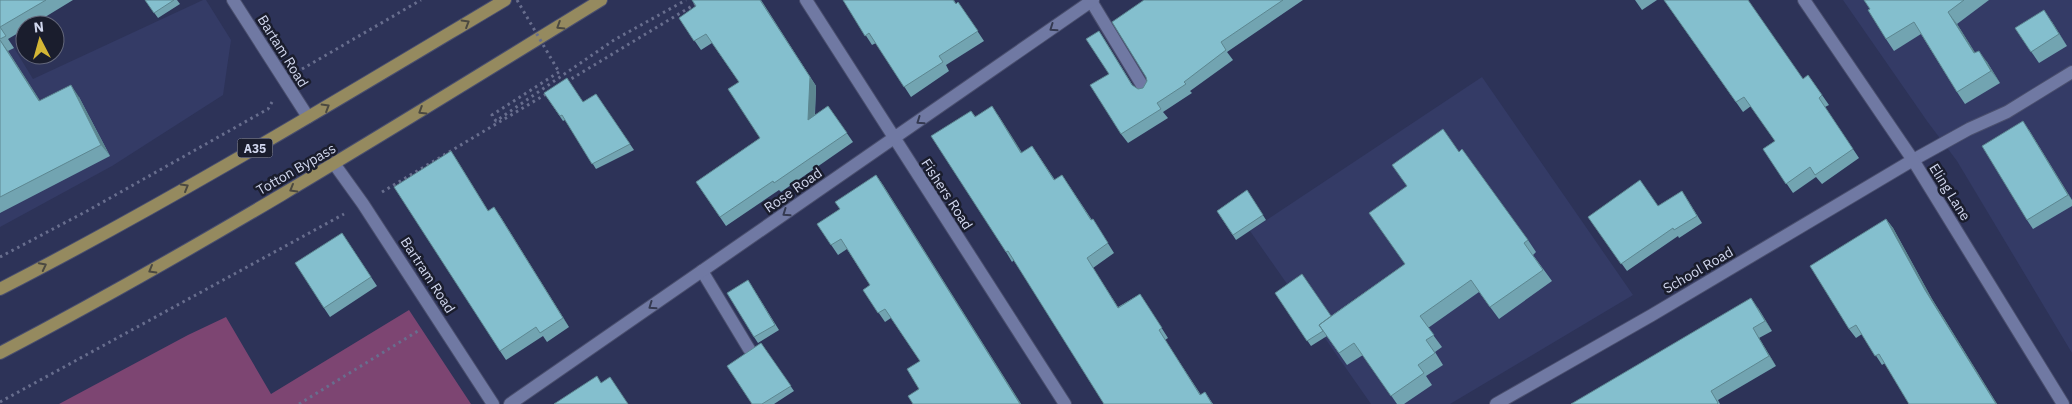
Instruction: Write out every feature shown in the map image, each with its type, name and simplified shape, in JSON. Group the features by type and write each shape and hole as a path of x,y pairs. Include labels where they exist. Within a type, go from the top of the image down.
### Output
{"main road":[{"name":"A35","path":"0,289 68,254 308,118 505,0"},
{"name":"Totton Bypass","path":"0,353 101,300 335,164 601,0"}],"street":[{"name":"Bartam Road","path":"233,0 308,118"},
{"name":"Fishers Road","path":"806,0 1065,404"},
{"name":"Eling Lane","path":"1804,0 1913,160 2063,404"},
{"name":"Rose Road","path":"510,404 1092,1"},
{"path":"1092,1 1145,90"},
{"name":"School Road","path":"1496,404 1652,315 1913,160 1968,129 2007,112 2072,72"},
{"name":"Bartram Road","path":"335,164 493,404"},
{"path":"702,272 749,349"}],"path":[{"path":"0,257 88,211 268,109 284,80 421,0"},
{"path":"517,0 559,72 492,114 496,121 614,40 686,0"},
{"path":"299,404 438,318"}],"shaded area":[{"path":"203,0 206,0 231,40 223,95 112,166 0,227 0,25 15,50 15,65 24,65 33,79"},
{"path":"1843,0 2072,0 2072,353 1957,161"},
{"path":"1482,77 1633,295 1450,404 1371,404 1250,231"},
{"path":"409,310 471,404 59,404 188,335 226,317 271,394"}],"building":[{"path":"0,0 46,0 20,15 15,15 15,18 0,27"},
{"path":"145,0 174,0 154,13"},
{"path":"692,0 760,0 810,77 808,120 828,106 847,133 720,217 696,182 760,138 728,89 739,82 706,34 694,41 679,18 696,6"},
{"path":"843,0 953,0 956,4 958,2 978,31 939,56 943,62 904,87 869,33 865,36"},
{"path":"1144,0 1283,0 1221,42 1226,50 1184,82 1186,84 1157,103 1161,109 1121,134 1090,85 1109,74 1086,39 1099,31 1132,85 1138,89 1143,88 1147,81 1146,77 1112,22"},
{"path":"1664,0 1748,0 1803,79 1808,75 1822,95 1819,98 1853,149 1815,175 1810,167 1786,184 1763,149 1775,141 1744,97 1736,102"},
{"path":"1864,0 1964,0 1948,12 1974,53 1979,51 1991,71 1957,92 1914,22 1886,39"},
{"path":"2044,10 2059,34 2031,52 2015,28"},
{"path":"0,27 6,36 0,39"},
{"path":"0,40 39,101 71,85 101,145 0,197"},
{"path":"567,78 583,102 596,94 630,144 592,164 562,115 560,116 544,93"},
{"path":"992,106 1021,153 1032,146 1054,180 1062,175 1108,243 1087,258 1118,308 1140,294 1162,328 1159,330 1200,395 1205,392 1212,404 1104,404 1008,251 1006,252 931,136 971,111 975,117"},
{"path":"2023,121 2068,195 2027,220 1982,146"},
{"path":"1443,129 1459,152 1462,149 1528,240 1524,243 1543,270 1490,307 1471,280 1420,316 1434,335 1426,340 1435,353 1418,365 1424,373 1391,396 1354,343 1339,353 1319,325 1405,264 1369,213 1407,186 1392,165"},
{"path":"451,151 488,211 494,207 563,318 540,333 536,327 500,351 394,187"},
{"path":"876,175 1020,404 913,404 908,396 919,389 907,369 920,361 885,309 878,313 863,290 870,285 841,239 831,245 817,224 840,209 835,202"},
{"path":"1640,180 1658,206 1682,191 1697,216 1674,230 1673,228 1621,264 1588,217"},
{"path":"1247,190 1263,215 1233,235 1217,211"},
{"path":"1886,219 1925,290 1996,404 1909,404 1879,354 1875,356 1856,325 1849,329 1810,266"},
{"path":"342,233 371,277 324,308 295,263"},
{"path":"1302,274 1331,316 1319,325 1323,331 1307,341 1275,293"},
{"path":"748,280 775,325 754,337 727,293"},
{"path":"1751,298 1765,321 1753,328 1769,356 1711,391 1717,404 1571,404"},
{"path":"761,343 791,386 762,404 752,404 727,366"},
{"path":"597,376 601,383 610,377 628,404 554,404"}]}
